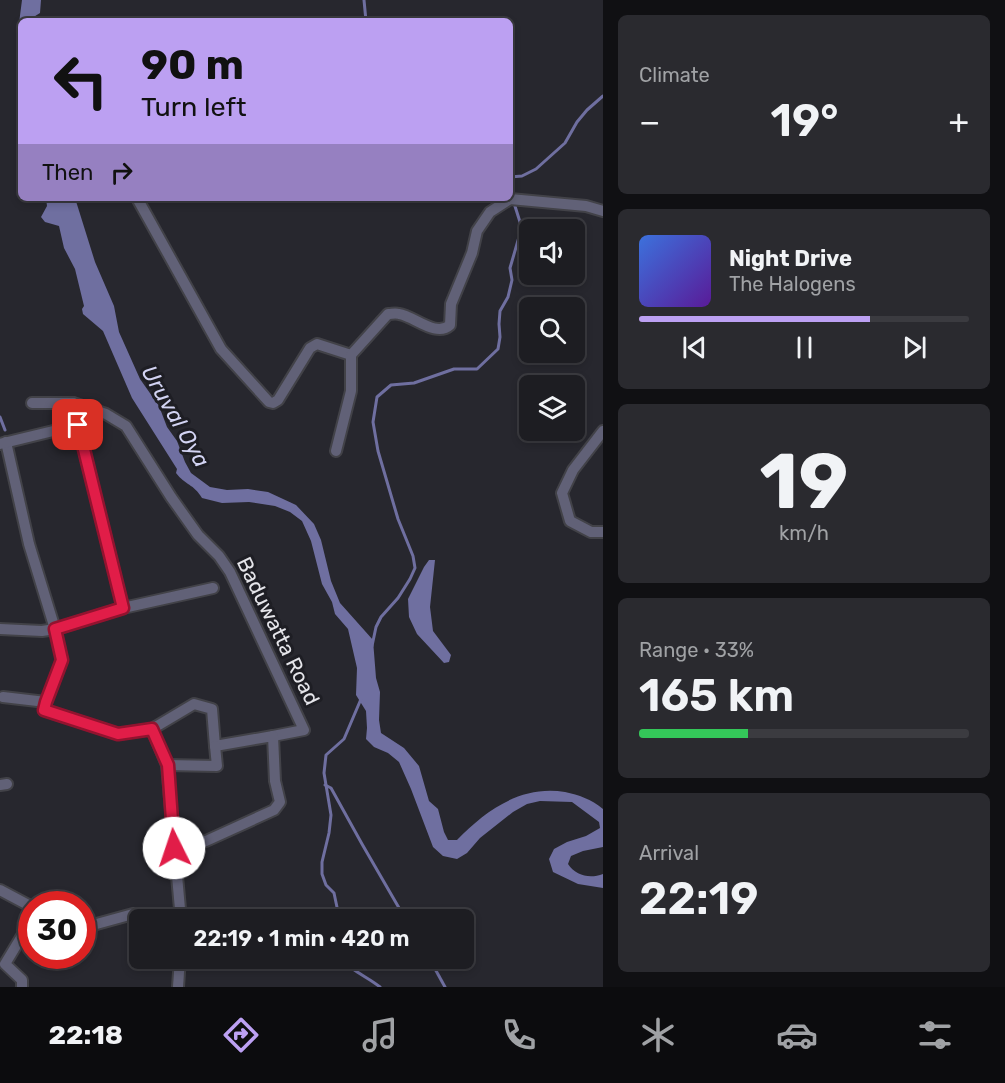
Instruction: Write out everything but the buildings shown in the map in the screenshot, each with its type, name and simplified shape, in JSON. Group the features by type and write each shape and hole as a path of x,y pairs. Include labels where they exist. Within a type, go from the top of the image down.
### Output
{"street":[{"path":"513,199 586,206 603,211"},
{"path":"139,201 221,349 269,402 273,403 278,400 314,345 351,355"},
{"path":"336,452 351,391 351,355 388,314 399,314 437,330 445,329 450,325 451,304 472,253 477,231 490,212 509,201"},
{"name":"Baduwatta Road","path":"32,403 74,403 106,414 126,426 184,516 230,572 304,730 273,736"},
{"path":"74,403 123,608"},
{"path":"78,425 3,443 62,660 44,710 118,734 152,729 194,704 212,709 217,766 168,765"},
{"path":"603,431 573,470 562,494 570,521 591,532 603,532"},
{"name":"Baduwatta Road","path":"1,629 42,631 123,608 213,588"},
{"path":"3,697 46,702"},
{"path":"152,729 168,765 180,909"},
{"path":"174,848 206,841 274,810 280,802 275,781 273,736 215,746"},
{"path":"0,890 18,900"},
{"path":"96,924 129,915"},
{"path":"18,942 3,967 21,980 22,987"},
{"path":"178,987 179,969"}],"water":[{"path":"22,0 41,0 40,13 32,18 20,18"},
{"path":"46,201 76,201 95,262 114,306 119,332 140,379 159,406 167,427 177,441 191,473 210,487 268,492 296,505 314,524 340,603 373,640 376,678 380,692 381,733 404,748 419,766 429,801 438,809 448,840 457,840 492,810 519,796 549,791 575,795 603,809 603,847 571,856 568,864 575,871 584,875 603,874 603,888 578,884 553,872 549,859 554,849 600,828 599,822 572,802 540,801 527,804 513,812 480,838 467,853 457,859 443,856 433,847 399,762 388,753 374,747 366,739 366,711 356,695 357,668 348,629 335,614 332,602 322,584 311,541 302,521 290,512 275,506 249,502 222,503 202,498 176,473 177,469 132,398 103,331 83,314 84,306 75,269 64,248 59,226 45,222 41,217 47,206"},
{"path":"429,560 435,560 430,607 433,631 451,655 449,662 444,663 417,634 409,617 408,599"}],"waterway":[{"path":"364,0 366,18"},
{"name":"Uruval Oya","path":"513,177 522,176 536,169 565,143 577,122 603,96"},
{"name":"Uruval Oya","path":"372,646 376,627 381,617 398,598 415,568 378,451 373,422 377,397 391,385 414,383 454,369 477,369 498,349 500,311 508,297 512,280 510,268 519,237 520,222 514,203"},
{"path":"0,417 5,430"},
{"name":"Uruval Oya","path":"337,909 334,893 326,885 322,874 322,862 331,815 324,773 326,755 344,739 361,699"},
{"path":"325,785 331,788 400,909"},
{"name":"Uruval Oya","path":"354,969 380,987"},
{"path":"435,969 445,987"}],"route":[{"path":"78,425 123,608 55,629 62,660 44,710 118,734 152,729 168,765 174,848"}]}
